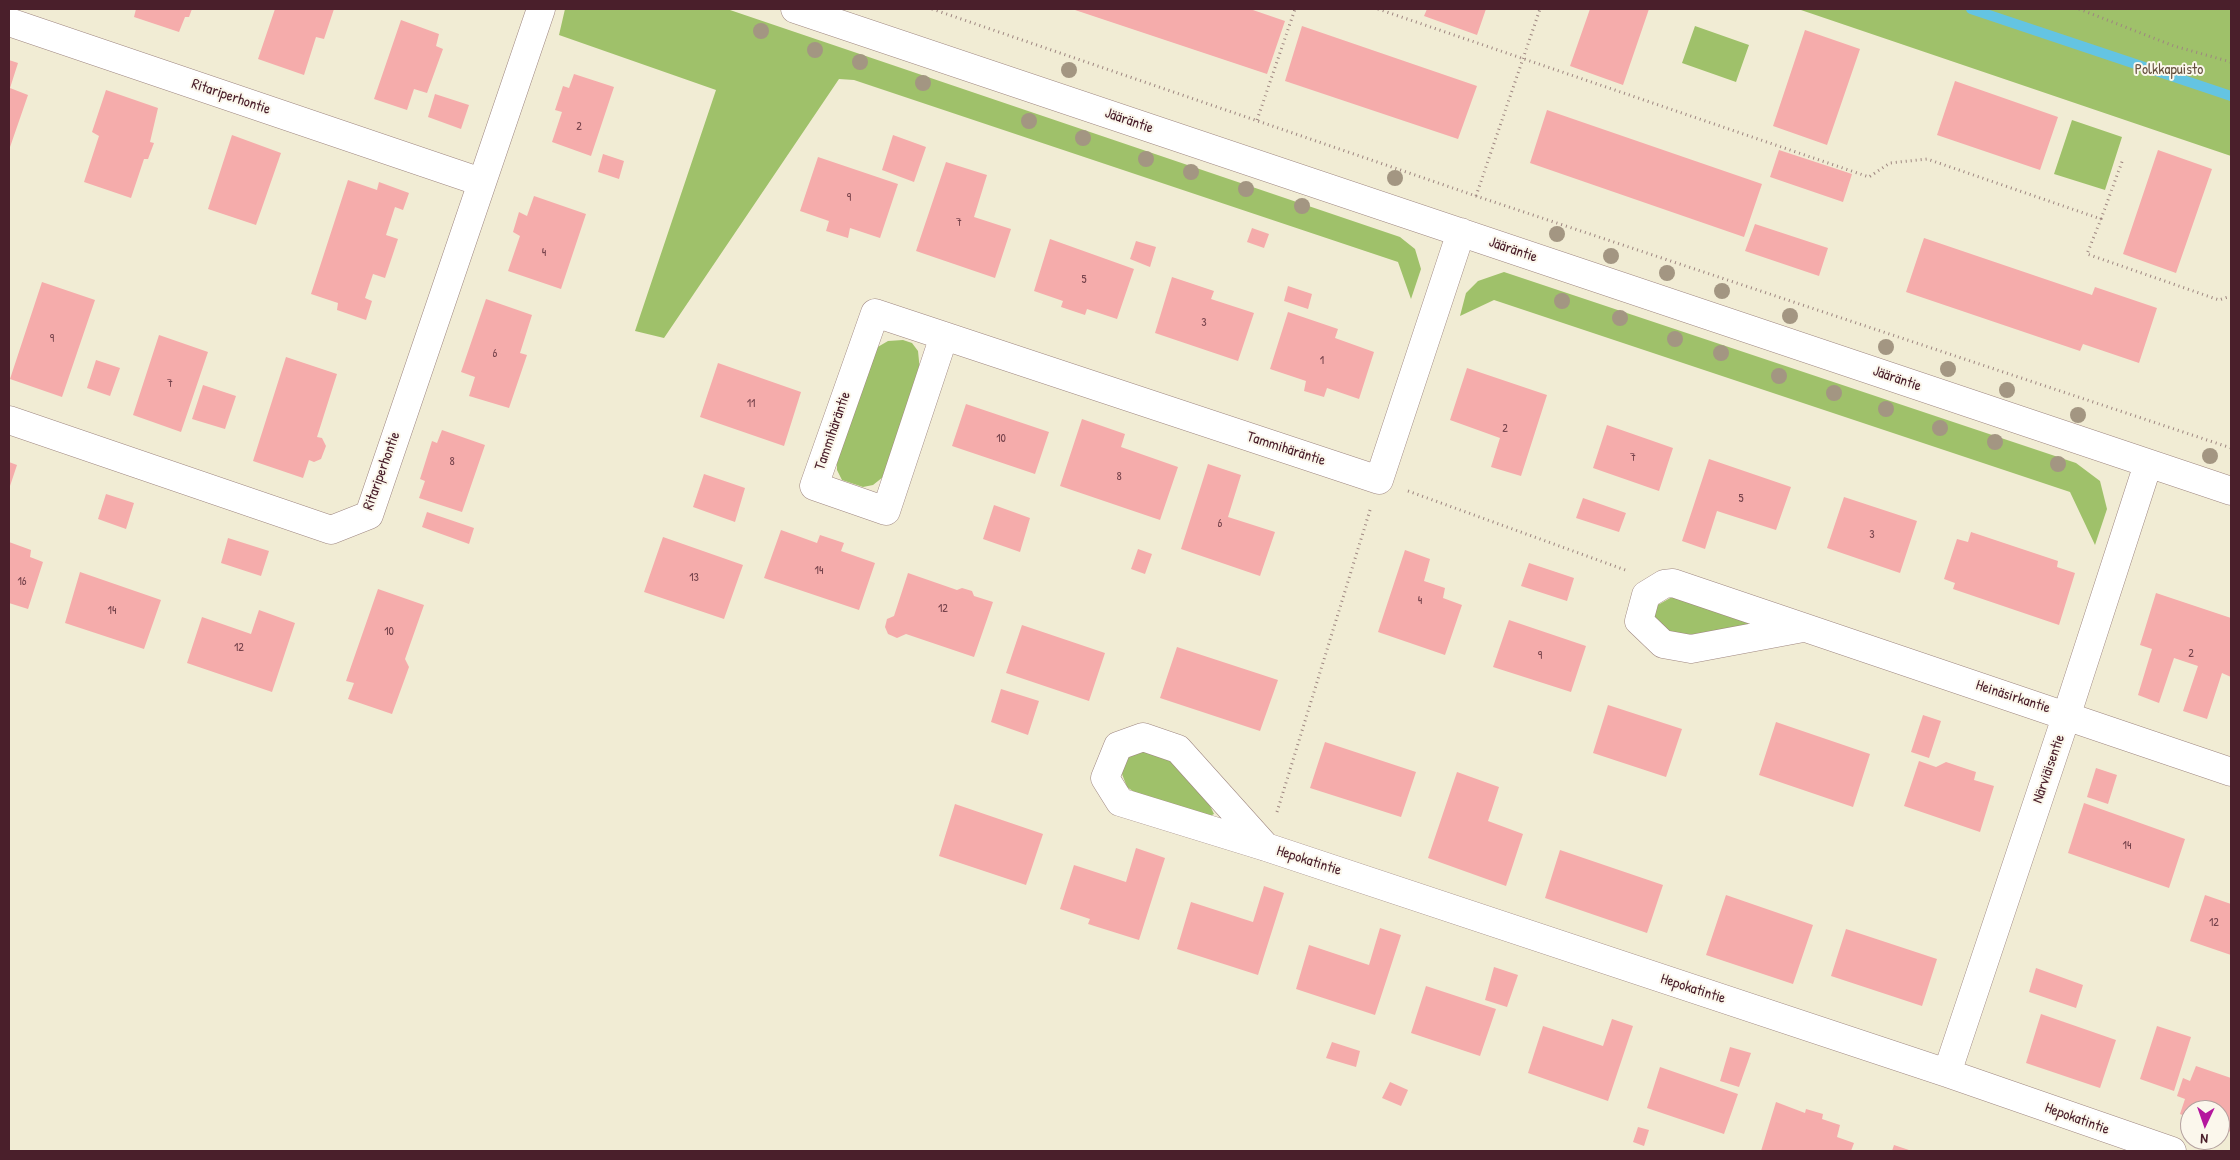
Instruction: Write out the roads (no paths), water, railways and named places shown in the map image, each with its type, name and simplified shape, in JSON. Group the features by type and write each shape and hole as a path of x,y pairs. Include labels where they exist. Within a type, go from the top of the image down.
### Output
{"street":[{"name":"Ritariperhontie","path":"9,420 331,530 369,515 541,9"},
{"name":"Jääräntie","path":"795,9 2231,492"},
{"name":"Ritariperhontie","path":"9,22 481,182"},
{"name":"Tammihäräntie","path":"944,336 886,511 814,486 875,313 1379,480 1461,232"},
{"name":"Närviäisentie","path":"1947,1073 2148,464"},
{"name":"Heinäsirkantie","path":"1804,628 1691,649 1663,644 1639,621 1646,595 1664,584 1674,583 1804,628 2067,714 2228,776"},
{"name":"Hepokatintie","path":"1266,846 1178,750 1143,737 1118,746 1106,778 1120,802 1266,846 1947,1073 2123,1143 2172,1151"}],"waterway":[{"path":"1971,9 2231,96"}],"park label":[{"name":"Polkkapuisto","path":"2169,70"}]}
